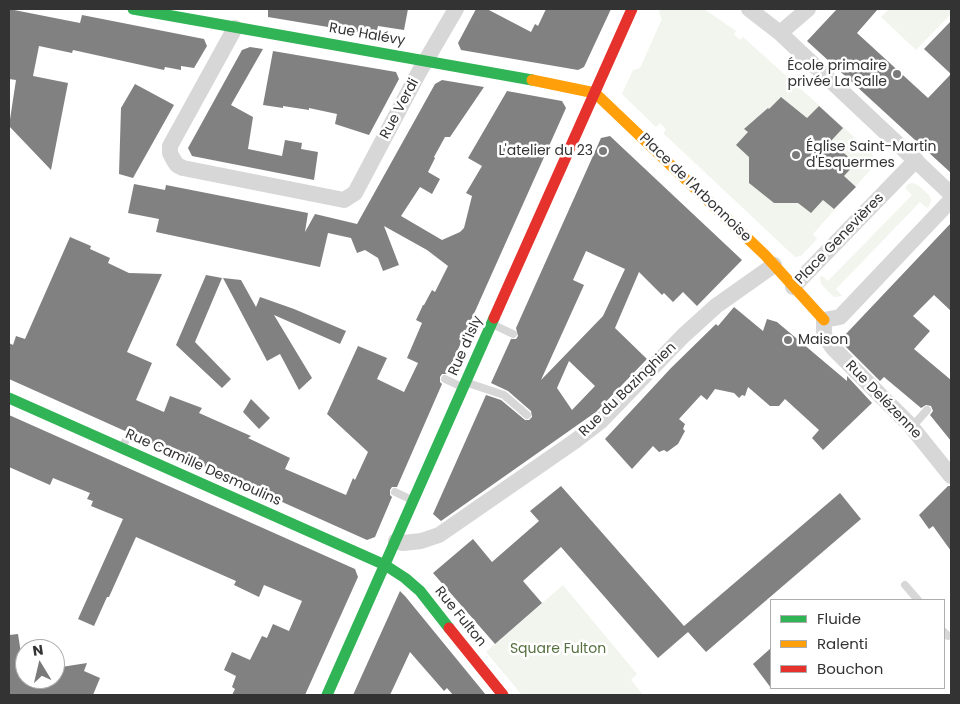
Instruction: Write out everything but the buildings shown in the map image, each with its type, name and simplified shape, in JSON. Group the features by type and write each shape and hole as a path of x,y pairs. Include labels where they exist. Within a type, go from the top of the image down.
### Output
{"street":[{"name":"Rue Halévy","path":"133,9 595,92"},
{"name":"Rue Verdi","path":"236,28 170,146 170,153 173,159 177,165 183,168 344,200 355,193 418,74 456,9"},
{"name":"Rue d'Isly","path":"327,695 632,9"},
{"path":"748,9 780,33 951,194"},
{"path":"780,33 808,9"},
{"name":"Place de l'Arbonnoise","path":"595,92 774,264 793,287"},
{"name":"Place Genevières","path":"824,320 793,287 916,160"},
{"path":"824,320 840,317 951,200"},
{"name":"Rue du Bazinghien","path":"396,541 411,543 439,535 575,441 601,421 683,336 716,306 774,264"},
{"name":"Rue Delézenne","path":"824,320 824,335 833,348 912,427 950,472"},
{"name":"Rue Camille Desmoulins","path":"9,398 385,565"},
{"name":"Rue Fulton","path":"385,565 420,591 503,695"}],"lane":[{"path":"492,324 513,334"},
{"path":"445,379 504,395 527,415"},
{"path":"912,427 927,410"},
{"path":"121,448 130,433"},
{"path":"395,492 414,501"},
{"path":"905,585 917,599"}],"green space":[{"path":"660,9 704,9 736,31 734,34 740,40 743,37 872,153 875,161 872,168 813,234 817,239 801,256 795,257 663,133 666,130 660,123 656,127 622,94 633,70 640,68 662,19 659,13"},
{"path":"889,9 951,9 951,14 916,50 881,17"},
{"path":"908,184 918,185 929,195 931,199 930,205 927,208 920,202 836,289 842,296 834,297 821,284 820,277 822,276 828,281 912,195 905,188"},
{"name":"Square Fulton","path":"563,585 637,674 631,680 643,695 522,695 486,652"}],"traffic: fast":[{"path":"133,9 532,80"},
{"path":"327,695 494,318"},
{"path":"9,398 385,565 420,591 449,628"}],"traffic: slow":[{"path":"532,80 595,93 765,255 824,320"}],"traffic: jam":[{"path":"494,318 632,9"},
{"path":"449,628 503,695"}],"place":[{"name":"École primaire privée La Salle","path":"897,74"},
{"name":"L'atelier du 23","path":"603,151"},
{"name":"Église Saint-Martin d'Esquermes","path":"796,155"},
{"name":"Maison","path":"788,340"}]}
